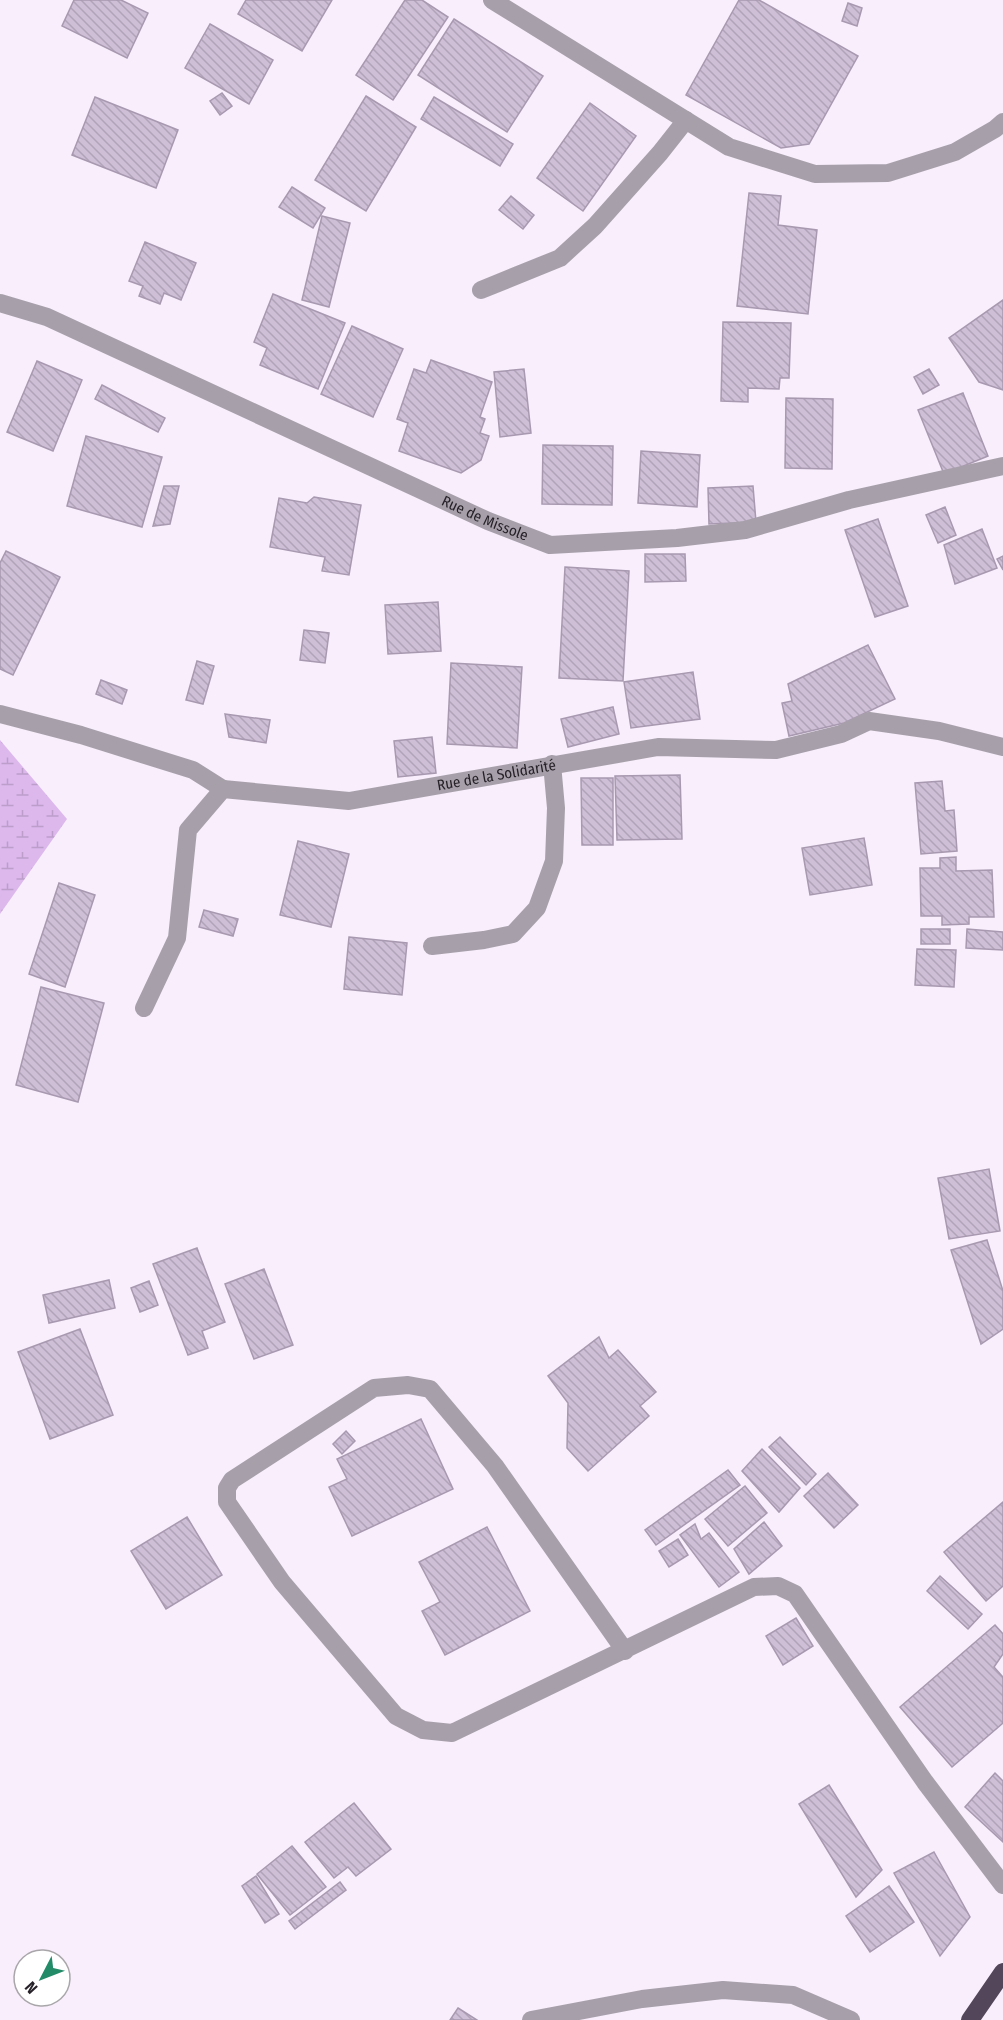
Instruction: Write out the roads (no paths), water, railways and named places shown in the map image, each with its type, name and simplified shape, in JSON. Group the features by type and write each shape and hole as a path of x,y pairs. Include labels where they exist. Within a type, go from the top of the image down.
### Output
{"highway":[{"path":"970,2020 1003,1972"}],"street":[{"path":"492,0 729,147 815,174 888,173 955,152 1003,122"},
{"path":"481,290 560,258 595,226 686,120"},
{"name":"Rue de Missole","path":"0,303 46,317 478,516 550,545 677,538 745,530 849,500 1003,466"},
{"path":"0,714 81,735 193,770 223,789 188,830 177,938 144,1008"},
{"name":"Rue de la Solidarité","path":"223,789 349,801 658,747 776,750 841,734 869,721 939,730 1003,747"},
{"path":"432,946 513,934 537,908 554,861 556,808 552,764"},
{"path":"625,1651 495,1466 430,1389 408,1385 374,1388 232,1480 227,1488 227,1502 282,1582 396,1716 423,1730 452,1733 625,1651 754,1587 778,1586 795,1594 924,1782 1003,1885"},
{"path":"531,2020 642,1999 723,1990 793,1995 851,2020"}]}
